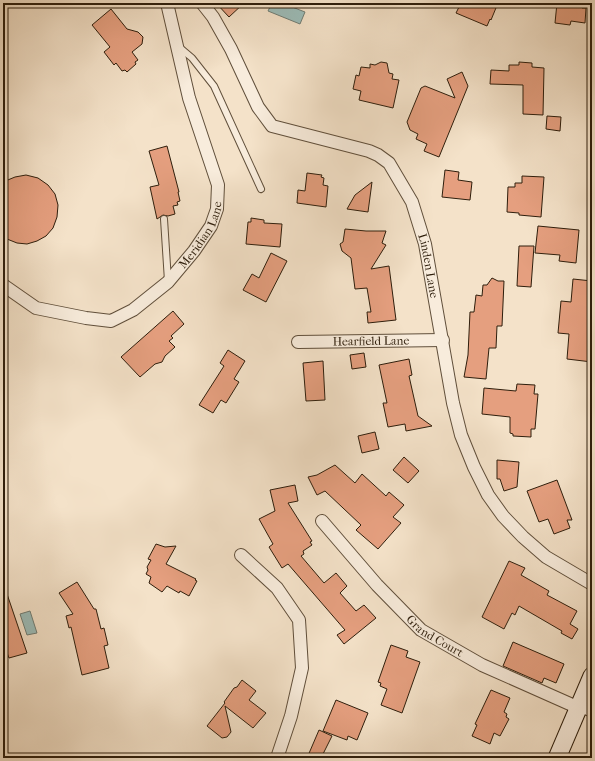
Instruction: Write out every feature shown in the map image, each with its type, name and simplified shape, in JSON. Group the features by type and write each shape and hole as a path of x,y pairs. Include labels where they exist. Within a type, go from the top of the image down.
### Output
{"street":[{"name":"Meridian Lane","path":"3,285 36,308 86,318 111,321 133,310 168,282 194,251 211,226 217,209 218,184 189,98 167,3"},
{"name":"Linden Lane","path":"202,3 214,17 258,107 272,126 369,151 378,155 389,163 412,202 425,244 453,403 461,434 474,467 488,495 503,516 523,537 546,557 592,584"},
{"name":"Hearfield Lane","path":"298,342 443,340"},
{"name":"Grand Court","path":"322,521 377,585 421,630 482,665 585,711"},
{"path":"241,555 277,588 299,620 302,668 292,716 277,758"},
{"path":"557,758 585,711 592,676"}],"lane":[{"path":"176,44 192,58 214,86 261,189"},
{"path":"164,219 168,282"}],"water":[{"path":"272,3 282,3 305,12 300,24 268,11"},
{"path":"30,611 37,633 27,635 20,614"}],"building":[{"path":"216,3 244,3 229,17"},
{"path":"461,3 498,3 487,26 456,13"},
{"path":"557,3 582,3 582,8 586,8 585,23 571,21 570,25 555,23"},
{"path":"111,9 127,29 138,32 143,37 142,44 132,52 138,60 135,62 136,64 127,72 125,70 122,71 116,63 114,65 104,52 110,47 92,25"},
{"path":"381,62 387,63 389,73 393,74 392,79 399,80 393,108 359,100 361,91 353,89 356,75 359,76 361,67 370,68 370,64 375,65"},
{"path":"519,62 532,63 532,67 544,68 543,115 523,114 523,85 490,84 491,70 509,71 509,65 519,65"},
{"path":"462,72 468,86 439,157 424,151 427,144 416,139 418,134 410,130 407,122 421,88 425,86 455,98 447,79"},
{"path":"547,116 561,117 560,131 546,129"},
{"path":"167,146 180,201 177,202 178,205 173,206 175,214 168,216 163,215 157,219 150,187 159,185 149,151"},
{"path":"445,170 459,172 458,180 472,182 470,200 442,197"},
{"path":"307,173 322,175 321,177 324,178 323,185 328,186 326,207 297,203 298,190 305,191"},
{"path":"26,175 38,178 48,185 55,194 58,205 57,217 53,228 46,236 27,244 17,243 3,236 3,182 15,177"},
{"path":"522,176 544,177 541,217 519,215 519,213 507,212 508,187 515,187 515,183 522,183"},
{"path":"372,182 368,212 347,209 355,195"},
{"path":"251,218 264,220 264,223 282,224 280,247 246,244 248,222 251,222"},
{"path":"538,226 579,230 576,263 559,261 560,255 535,253"},
{"path":"345,229 386,231 382,243 386,245 371,269 389,266 396,320 368,323 367,312 371,312 367,288 355,289 351,258 342,251 340,244 343,242"},
{"path":"519,246 534,246 531,287 517,286"},
{"path":"271,253 287,261 266,302 243,290 252,274 259,278"},
{"path":"492,278 498,281 504,281 502,326 497,326 496,348 489,348 486,379 464,377 468,355 470,312 474,312 476,295 482,296 483,285 487,285"},
{"path":"573,279 592,281 592,362 567,359 569,334 558,333 561,301 571,302"},
{"path":"173,311 184,324 171,336 173,338 169,341 175,347 165,356 162,362 155,364 140,377 121,357"},
{"path":"228,350 245,361 234,379 239,382 226,403 221,400 213,413 199,405 224,366 220,363"},
{"path":"364,353 366,367 352,369 350,355"},
{"path":"409,359 412,375 409,376 418,416 432,426 406,431 405,424 388,427 383,403 387,403 379,365"},
{"path":"323,361 325,400 306,401 303,363"},
{"path":"517,384 535,385 534,394 538,394 535,429 531,429 531,437 513,436 513,434 510,433 510,417 482,414 484,388 516,391"},
{"path":"375,432 379,449 362,453 358,436"},
{"path":"404,457 419,471 408,483 393,470"},
{"path":"497,460 519,462 517,487 504,491 500,479 497,479"},
{"path":"335,465 355,483 362,474 386,496 389,492 404,505 393,517 401,523 378,549 356,530 361,525 325,491 317,495 308,477 317,475"},
{"path":"557,480 572,520 567,520 570,528 554,534 548,519 539,522 527,491"},
{"path":"295,485 298,501 288,503 312,541 310,542 312,545 303,551 304,554 301,556 324,583 336,573 347,586 340,593 356,611 364,605 376,618 344,644 337,635 345,630 288,564 282,568 269,547 273,544 259,519 275,511 270,490"},
{"path":"156,544 165,547 176,546 166,564 196,579 195,580 197,581 189,596 180,591 179,593 167,586 162,592 149,583 151,577 146,574 148,570 147,567 151,560 148,559"},
{"path":"509,561 525,568 521,575 549,591 547,595 577,611 570,624 578,629 572,639 561,633 562,631 519,606 515,615 512,613 504,629 482,617"},
{"path":"77,582 94,609 96,609 101,629 104,628 108,645 104,646 109,668 82,675 71,627 69,628 66,616 73,614 59,593"},
{"path":"3,588 5,588 27,653 9,658 6,650 3,651"},
{"path":"513,642 564,664 556,683 544,678 542,683 503,666"},
{"path":"391,645 408,651 406,657 420,662 402,713 381,705 387,689 380,686 381,683 378,682"},
{"path":"242,680 256,691 249,700 266,713 253,728 225,706 231,732 227,737 222,738 207,726 225,703 224,702 234,688 237,687"},
{"path":"491,690 510,698 504,712 507,714 506,717 509,719 500,736 494,733 490,744 472,736 477,725 475,724"},
{"path":"336,700 368,713 357,740 348,736 347,740 323,731"},
{"path":"319,730 332,736 321,758 307,758"}]}
